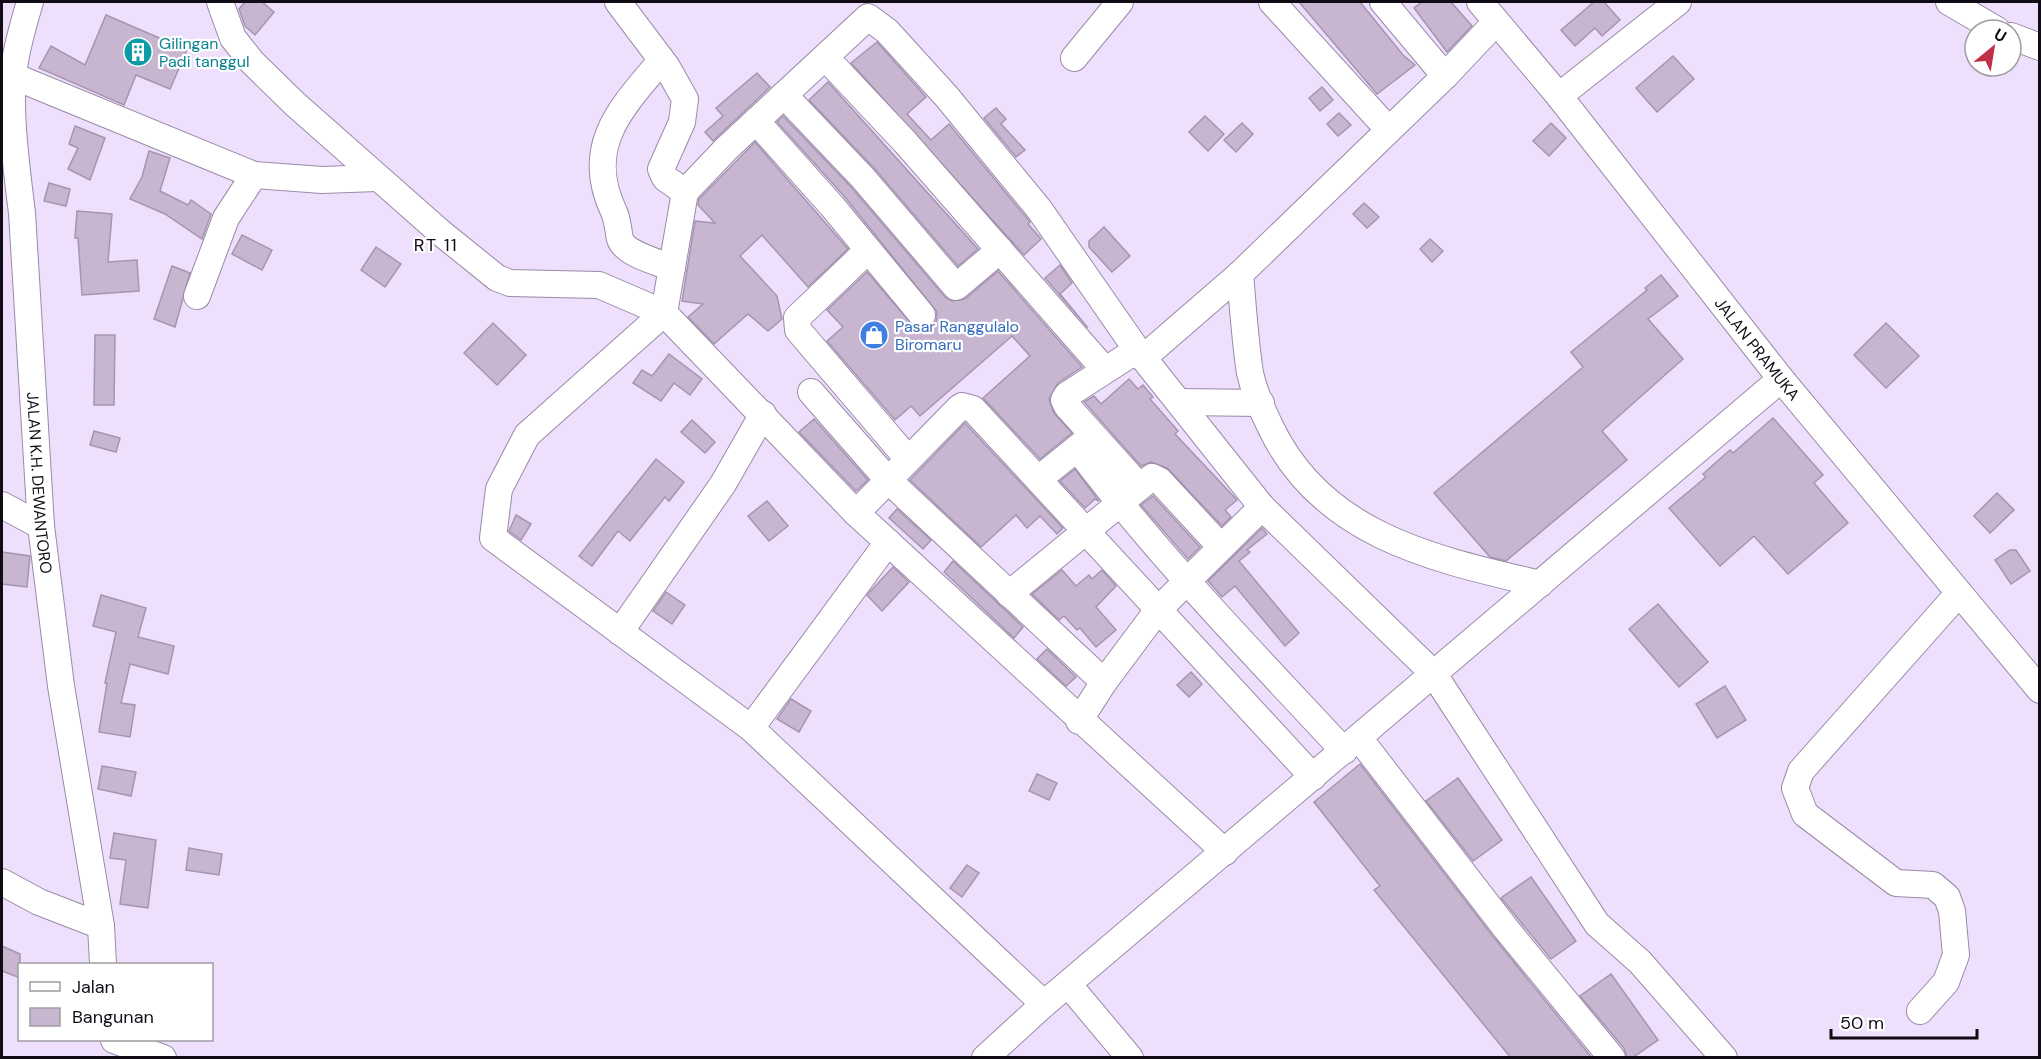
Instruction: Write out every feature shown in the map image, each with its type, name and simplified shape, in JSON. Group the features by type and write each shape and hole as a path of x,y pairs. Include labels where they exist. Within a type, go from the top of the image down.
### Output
{"street":[{"name":"JALAN K.H. DEWANTORO","path":"30,2 19,40 13,76 16,161 22,213 41,526 61,686 101,926 103,963"},
{"path":"220,2 233,38 252,62 377,178 497,278 510,283 599,285 663,313 763,414 856,513 1225,852"},
{"path":"618,2 662,61 685,99 682,122 661,169 665,178 685,192"},
{"path":"1074,58 1120,2"},
{"path":"1272,2 1388,129"},
{"path":"1383,2 1444,76"},
{"name":"JALAN PRAMUKA","path":"1480,2 1559,96 1781,380 2040,690"},
{"path":"1559,96 1678,2"},
{"path":"1948,2 1976,18"},
{"path":"1044,1004 751,728 493,538 499,489 527,435 663,313 685,192 756,121 826,58 875,9 887,31 947,97 1040,209 1140,354 1262,507 1433,673 1597,924 1640,962 1724,1058"},
{"path":"1496,22 1444,76 1240,274 1140,354 1104,369 1067,395 1064,400 1119,504 1185,581 1250,651 1351,744 1443,844 1507,930 1612,1058"},
{"path":"2023,41 2040,47"},
{"path":"826,58 1104,369"},
{"path":"662,61 621,109 603,147 600,169 604,191 617,219 621,242 630,250 672,268"},
{"path":"13,76 254,176 322,180 377,178"},
{"path":"784,95 863,178 956,287 1000,250"},
{"path":"756,121 922,315"},
{"path":"197,296 226,218 254,176"},
{"path":"868,250 797,318 798,330 908,459"},
{"path":"1240,274 1251,375 1282,451 1302,477 1323,498 1354,521 1398,543 1452,563 1540,584"},
{"path":"985,1058 1044,1004 1781,380"},
{"path":"811,392 888,480 1104,682"},
{"path":"1180,402 1261,403"},
{"path":"856,513 959,408 966,406 978,413 1040,478 1157,611 1313,777"},
{"path":"620,632 723,484 763,414"},
{"path":"1040,478 1085,441"},
{"path":"1085,441 1139,486"},
{"path":"1009,594 1150,477 1157,478 1221,547"},
{"path":"2,505 41,526"},
{"path":"1080,721 1104,682 1157,611 1262,507"},
{"path":"751,728 888,542"},
{"path":"1920,1011 1946,982 1956,955 1952,911 1947,897 1933,885 1896,883 1805,814 1795,788 1801,771 1959,593"},
{"path":"1220,678 1250,651"},
{"path":"2,882 39,902 101,926"},
{"path":"1068,984 1130,1058"},
{"path":"108,1041 109,1058"},
{"path":"117,1041 163,1058"}],"building":[{"path":"245,2 262,2 274,12 255,35 245,26 239,9"},
{"path":"1299,2 1360,2 1403,55 1415,65 1377,94"},
{"path":"1422,2 1451,2 1472,26 1447,52 1414,8"},
{"path":"1594,2 1604,2 1620,20 1602,36 1595,28 1575,46 1561,30"},
{"path":"106,15 187,50 170,89 136,75 124,105 39,68 51,46 85,65"},
{"path":"877,42 926,97 907,114 931,140 949,124 1030,222 1028,224 1041,239 1024,255 851,63"},
{"path":"1673,56 1694,79 1657,112 1636,88"},
{"path":"757,73 770,87 713,141 705,132 723,116 716,108"},
{"path":"828,82 978,249 958,266 874,168 809,100"},
{"path":"1322,87 1333,100 1320,111 1309,98"},
{"path":"996,108 1006,119 1001,124 1025,150 1016,157 984,118"},
{"path":"1339,113 1351,125 1338,136 1327,124"},
{"path":"783,116 852,188 945,297 952,301 965,299 998,271 1082,367 1058,383 1049,399 1054,413 1072,433 1040,459 983,398 1030,356 1012,336 920,416 911,406 895,420 827,341 843,327 827,310 867,272 916,329 931,327 936,321 937,312 844,196 777,122"},
{"path":"1205,116 1224,134 1208,151 1189,132"},
{"path":"1242,123 1253,134 1236,152 1224,140"},
{"path":"1551,123 1566,138 1549,156 1533,141"},
{"path":"75,126 105,138 90,180 68,169 78,148 69,144"},
{"path":"755,142 848,249 808,287 762,235 740,256 777,296 782,319 768,331 748,314 714,344 688,317 703,304 682,301 695,221 715,223 698,205 699,199"},
{"path":"149,151 170,158 160,191 188,205 191,200 211,214 202,239 165,214 130,199 142,177"},
{"path":"49,183 70,189 66,206 44,201"},
{"path":"1364,203 1379,217 1367,228 1353,214"},
{"path":"77,211 112,214 108,262 137,260 139,291 82,295 78,238 75,238"},
{"path":"1104,227 1130,256 1112,272 1089,247 1089,241"},
{"path":"242,235 272,250 262,270 232,254"},
{"path":"1430,239 1443,251 1432,262 1420,249"},
{"path":"376,247 401,264 385,287 361,270"},
{"path":"1060,265 1072,283 1060,294 1088,328 1045,278"},
{"path":"172,266 190,273 175,327 154,319"},
{"path":"1661,275 1678,296 1648,319 1683,359 1602,431 1627,460 1506,561 1490,557 1434,493 1583,367 1571,352 1647,290 1645,288"},
{"path":"493,323 526,355 497,385 464,353"},
{"path":"1886,323 1919,356 1886,388 1854,355"},
{"path":"95,335 115,335 114,405 94,405"},
{"path":"669,354 702,379 690,395 674,383 661,401 633,383 642,370 652,376"},
{"path":"1129,379 1138,389 1143,385 1153,397 1150,399 1178,431 1175,434 1237,500 1225,510 1231,517 1222,526 1167,468 1151,462 1141,466 1084,402 1094,396 1101,404"},
{"path":"1773,418 1823,475 1814,483 1848,523 1788,574 1754,536 1720,566 1669,508 1706,477 1703,474 1730,450 1733,453"},
{"path":"814,419 868,480 856,491 799,432"},
{"path":"692,420 715,442 705,453 681,432"},
{"path":"965,423 1063,528 1057,534 1040,516 1027,528 1016,515 981,547 910,480"},
{"path":"94,431 120,438 116,452 90,445"},
{"path":"656,459 684,482 669,501 665,497 630,541 618,531 592,566 579,556"},
{"path":"1075,469 1099,501 1095,499 1085,508 1060,481"},
{"path":"1997,493 2014,510 1990,533 1974,516"},
{"path":"1153,496 1200,547 1188,559 1141,505"},
{"path":"767,501 788,526 769,541 748,516"},
{"path":"897,509 931,540 923,549 889,518"},
{"path":"516,515 531,524 521,540 509,531"},
{"path":"1262,528 1267,534 1247,550 1250,552 1239,561 1299,633 1285,646 1235,586 1222,597 1208,581"},
{"path":"2010,550 2016,550 2030,571 2011,584 1995,560"},
{"path":"2,552 30,556 27,587 2,584"},
{"path":"953,561 1023,627 1014,638 944,572"},
{"path":"893,567 909,582 882,611 867,595"},
{"path":"1062,570 1076,586 1089,575 1092,579 1102,570 1116,586 1096,607 1116,630 1096,647 1080,628 1077,630 1064,616 1059,620 1032,594"},
{"path":"666,592 685,605 672,624 653,611"},
{"path":"101,595 146,608 138,637 174,646 168,674 130,664 121,703 135,705 130,737 99,732 107,683 105,683 116,632 93,626"},
{"path":"1658,604 1708,662 1679,687 1629,629"},
{"path":"1047,649 1076,677 1066,686 1037,659"},
{"path":"1191,672 1202,684 1189,697 1177,685"},
{"path":"1725,686 1746,720 1717,738 1696,704"},
{"path":"791,699 811,711 799,732 777,719"},
{"path":"1360,764 1495,939 1592,1058 1511,1058 1374,890 1380,886 1314,802"},
{"path":"102,766 136,772 131,796 98,789"},
{"path":"1037,774 1057,783 1049,800 1029,791"},
{"path":"1458,778 1502,840 1473,861 1426,801"},
{"path":"114,833 156,840 148,908 120,904 126,860 110,858"},
{"path":"189,848 222,854 219,875 186,870"},
{"path":"967,865 979,873 962,897 950,888"},
{"path":"1531,877 1576,941 1551,959 1501,898"},
{"path":"2,946 20,954 20,963 18,963 18,977 2,971"},
{"path":"1611,974 1658,1040 1632,1058 1627,1058 1624,1048 1580,996"}],"place":[{"name":"Gilingan Padi tanggul","path":"138,52"},
{"name":"Pasar Ranggulalo Biromaru","path":"874,335"}],"district":[{"name":"RT 11","path":"436,245"}]}
